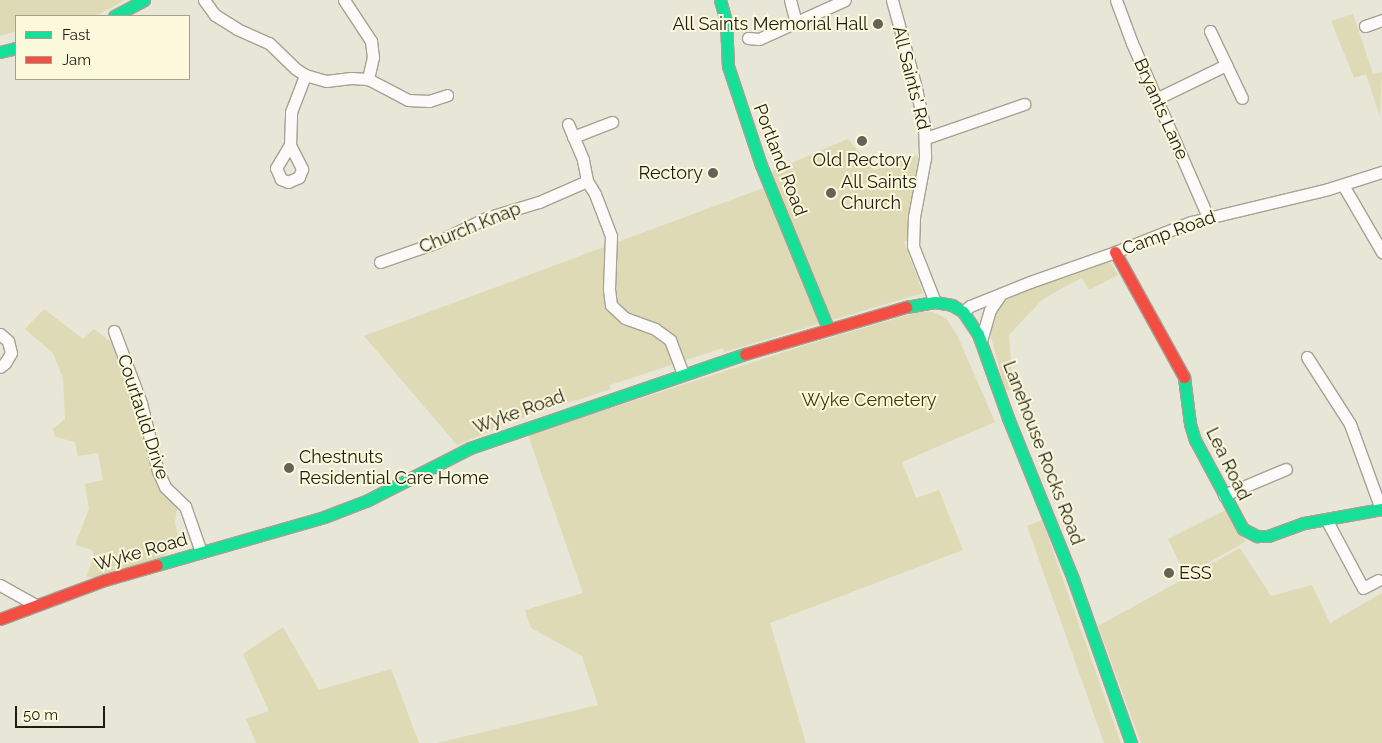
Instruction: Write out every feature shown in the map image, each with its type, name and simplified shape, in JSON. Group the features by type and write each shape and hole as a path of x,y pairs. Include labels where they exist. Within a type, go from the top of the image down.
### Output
{"main road":[{"path":"116,15 144,0"},
{"name":"Portland Road","path":"720,0 727,31 728,66 761,165 828,328"},
{"path":"0,52 15,48"},
{"name":"Lea Road","path":"1116,252 1183,372 1192,432 1243,529 1257,536 1268,536 1304,523 1326,519"},
{"path":"828,328 917,304 935,302 952,305 963,312"},
{"name":"Lanehouse Rocks Road","path":"963,312 971,320 981,341 1008,418 1073,579 1131,743"},
{"name":"Wyke Road","path":"0,619 112,577 324,517 368,500 470,448 683,374 828,328"},
{"path":"1326,519 1382,509"}],"street":[{"path":"204,0 215,14 236,29 270,43 296,69 305,75 326,81 351,78 368,79 408,100 429,101 447,95"},
{"path":"344,0 371,41 373,56 368,79"},
{"path":"790,0 796,22"},
{"path":"748,38 759,39 845,0"},
{"name":"All Saints' Rd","path":"892,0 919,97 926,138 924,168 914,217 913,246 935,302"},
{"name":"Bryants Lane","path":"1116,0 1132,43 1158,98 1208,217"},
{"path":"1365,26 1382,20"},
{"path":"1210,31 1242,98"},
{"path":"1158,98 1226,65"},
{"path":"290,145 291,112 305,75"},
{"path":"926,138 1024,104"},
{"path":"573,137 612,122"},
{"path":"568,124 583,160 587,181 595,194 611,236 609,289 612,304 625,318 654,329 670,340 683,374"},
{"name":"Camp Road","path":"963,312 970,306 1004,292 1208,217 1343,185 1382,172"},
{"name":"Church Knap","path":"380,262 435,243 486,218 539,202 587,181"},
{"path":"1343,185 1382,252"},
{"path":"981,341 990,310 998,296 1004,292"},
{"name":"Courtauld Drive","path":"114,332 141,403 158,471 165,487 185,506 201,552"},
{"path":"0,334 8,342 10,353 5,363 0,367"},
{"path":"1307,357 1350,424 1382,509"},
{"path":"1224,496 1286,469"},
{"path":"1326,519 1363,588 1378,580"},
{"path":"0,585 36,605"}],"green space":[{"path":"0,0 125,0 98,15 15,15 15,31 0,36"},
{"path":"1353,14 1373,74 1382,72 1380,117 1366,74 1354,78 1331,21"},
{"path":"848,139 874,170 918,155 908,240 904,242 923,293 724,352 723,348 610,385 611,389 527,416 457,445 364,336 766,187 768,173"},
{"path":"1109,261 1118,275 1089,290 1082,278 1064,287 1042,300 1009,335 1013,390 1005,390 991,337 990,325 993,314 999,304 1022,292"},
{"path":"44,309 83,339 94,329 116,346 138,404 157,474 178,502 175,523 178,536 163,558 95,578 86,577 94,555 92,550 75,545 89,509 85,484 103,480 98,453 78,456 75,442 55,437 53,429 65,419 63,378 53,353 25,329"},
{"name":"Wyke Cemetery","path":"918,312 933,312 946,318 957,335 995,422 902,462 916,498 939,490 963,550 770,623 806,743 437,743 598,705 582,656 531,628 525,610 583,593 528,435 809,344"},
{"path":"1226,510 1239,535 1246,541 1186,576 1168,539"},
{"path":"1042,520 1121,743 1104,743 1027,526"},
{"path":"1240,548 1271,596 1312,585 1330,623 1382,593 1382,743 1141,743 1098,626"},
{"path":"283,627 319,690 391,669 419,743 256,743 246,719 269,711 243,654"}],"traffic: fast":[{"path":"116,15 144,0"},
{"path":"720,0 726,21 728,66 761,165 828,328"},
{"path":"0,52 15,48"},
{"path":"906,307 935,302 952,305 963,312 978,334 1008,418 1073,579 1131,743"},
{"path":"157,565 324,517 368,500 470,448 745,354"},
{"path":"1184,377 1190,424 1195,440 1243,529 1257,536 1268,536 1304,523 1382,509"}],"traffic: jam":[{"path":"1115,252 1184,377"},
{"path":"745,354 906,307"},
{"path":"0,619 105,580 157,565"}],"place":[{"name":"All Saints Memorial Hall","path":"878,24"},
{"name":"Old Rectory","path":"862,141"},
{"name":"Rectory","path":"713,173"},
{"name":"All Saints Church","path":"831,193"},
{"name":"Chestnuts Residential Care Home","path":"289,468"},
{"name":"ESS","path":"1169,573"}]}
